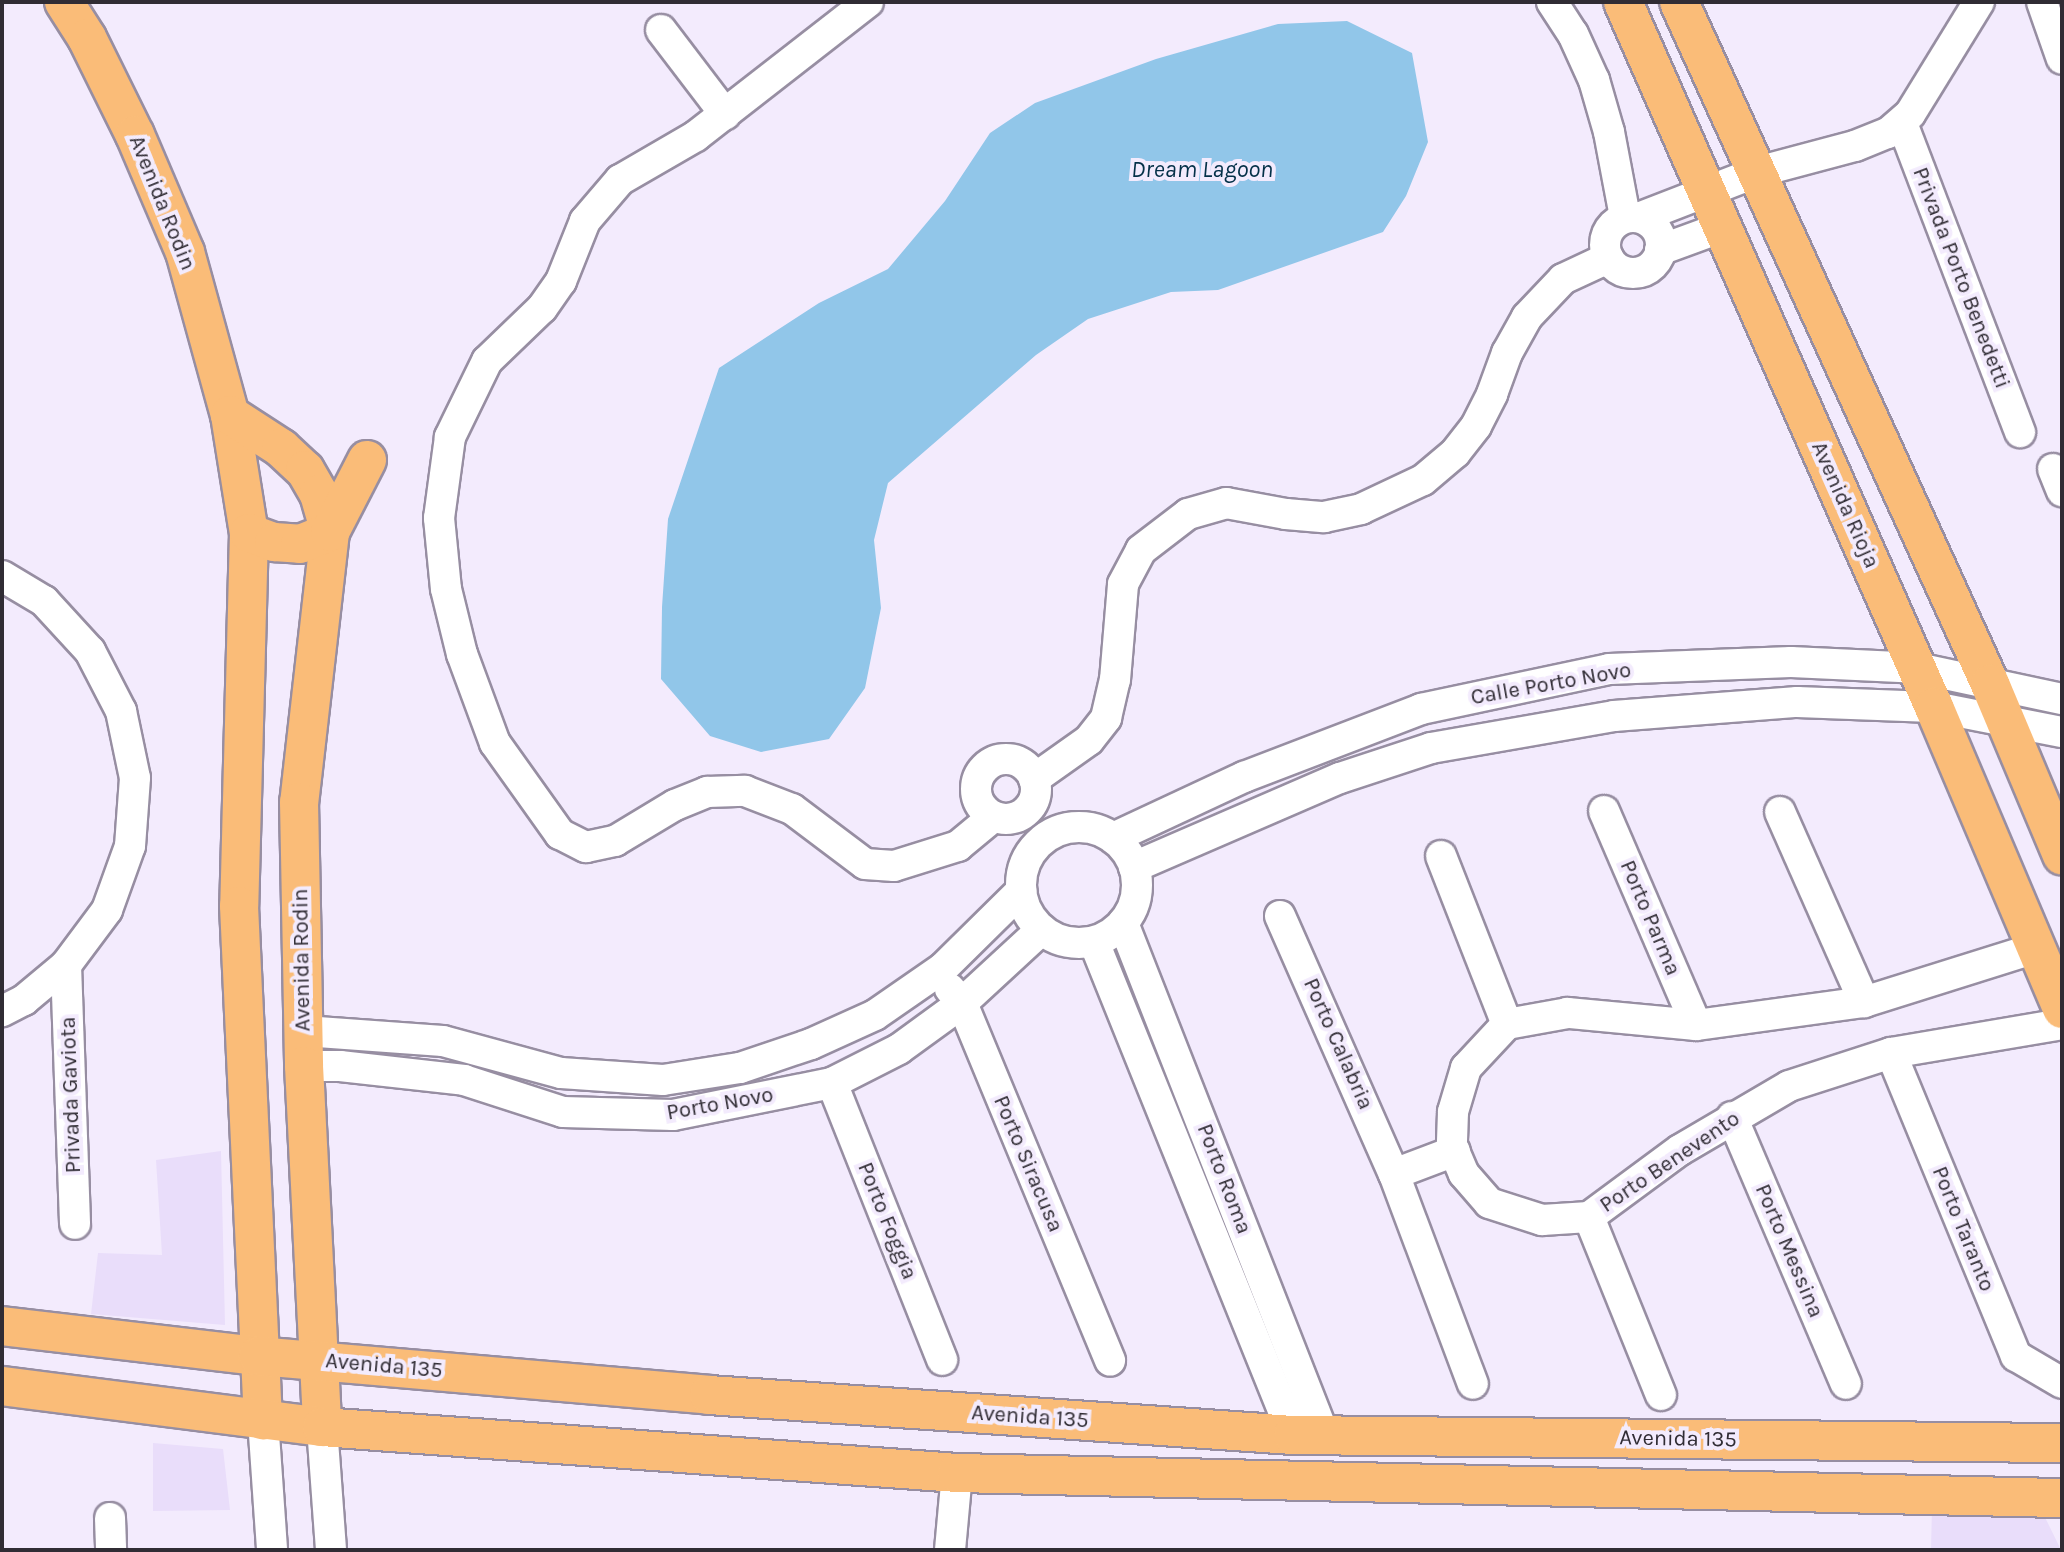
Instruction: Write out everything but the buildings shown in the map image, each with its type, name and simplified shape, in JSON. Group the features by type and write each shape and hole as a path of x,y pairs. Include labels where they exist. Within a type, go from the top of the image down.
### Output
{"main road":[{"name":"Avenida Rodin","path":"64,2 87,38 135,135 185,252 230,415 249,533 239,906 263,1420"},
{"name":"Avenida Rioja","path":"1623,2 1917,668 2062,1009"},
{"path":"1683,3 1990,684 2062,855"},
{"name":"Avenida Rodin","path":"230,415 281,448 305,470 319,494 330,532 299,802 304,1048 322,1427"},
{"path":"249,533 274,542 300,544 330,532 367,460"},
{"name":"Avenida 135","path":"2,1326 258,1356 709,1395 1309,1435 2062,1443"},
{"path":"2,1386 322,1427 957,1473 2062,1498"}],"street":[{"path":"868,2 696,136 620,180 585,221 561,281 542,308 487,361 450,437 439,518 446,589 462,654 495,743 560,834 586,847 615,841 675,805 707,792 745,791 792,809 865,864 894,866 958,846 993,817"},
{"path":"1552,2 1573,34 1594,80 1633,217 1657,230 1660,250 1652,265 1637,273 1620,270 1608,258 1605,246 1607,233 1633,217 1757,172 1872,140 1902,123 1979,2"},
{"path":"2042,2 2062,59"},
{"path":"661,30 725,114"},
{"name":"Privada Porto Benedetti","path":"1902,123 2020,432"},
{"path":"1660,250 1723,227"},
{"path":"1034,779 1089,740 1106,718 1115,680 1123,584 1141,550 1188,514 1226,503 1286,514 1324,517 1361,509 1423,480 1455,453 1476,426 1507,353 1527,317 1563,279 1608,258"},
{"path":"2,576 44,601 90,651 121,711 135,778 130,846 107,910 66,965 24,1000 2,1011"},
{"name":"Calle Porto Novo","path":"1113,838 1244,777 1421,709 1594,672 1791,662 1917,668 2062,699"},
{"name":"Calle Porto Novo","path":"1134,867 1340,778 1431,748 1614,716 1797,702 1934,707 2062,732"},
{"path":"1004,759 1013,760 1030,770 1034,779 1035,799 1030,808 1013,819 993,817 979,803 976,794 979,774 986,766 1004,759"},
{"name":"Porto Parma","path":"1604,811 1696,1025"},
{"path":"1780,812 1864,1002"},
{"path":"1077,827 1096,830 1113,838 1134,867 1137,887 1133,906 1123,923 1094,942 1075,944 1041,930 1031,919 1021,891 1022,872 1029,854 1042,840 1058,831 1077,827"},
{"path":"1441,856 1507,1024 1568,1013 1696,1025 1864,1002 2036,948"},
{"name":"Porto Novo","path":"304,1048 443,1041 561,1073 663,1080 740,1068 811,1044 875,1015 936,972 1021,891"},
{"name":"Porto Calabria","path":"1280,916 1394,1174 1473,1384"},
{"name":"Porto Roma","path":"1123,923 1309,1435"},
{"name":"Porto Novo","path":"304,1048 340,1066 464,1080 563,1112 673,1115 832,1083 899,1049 962,1003 1041,930"},
{"name":"Porto Roma","path":"1094,942 1282,1366"},
{"name":"Privada Gaviota","path":"66,965 75,1224"},
{"name":"Porto Siracusa","path":"936,972 962,1003 1110,1361"},
{"name":"Porto Benevento","path":"1507,1024 1466,1068 1453,1112 1455,1151 1464,1174 1489,1203 1542,1220 1589,1217 1680,1150 1789,1086 1891,1053 2062,1024"},
{"name":"Porto Taranto","path":"1891,1053 2016,1356 2062,1383"},
{"name":"Porto Foggia","path":"832,1083 942,1360"},
{"name":"Porto Messina","path":"1732,1117 1846,1384"},
{"path":"1394,1174 1455,1151"},
{"path":"1589,1217 1661,1395"},
{"name":"Avenida Rodin","path":"263,1420 272,1550"},
{"name":"Avenida Rodin","path":"322,1427 331,1550"},
{"path":"950,1550 957,1473"},
{"path":"110,1518 111,1550"}],"shaded area":[{"path":"221,1151 225,1325 91,1314 98,1253 162,1255 156,1160"},
{"path":"153,1443 223,1449 230,1510 153,1511"},
{"path":"2039,1505 2061,1550 1931,1550 1932,1508"}],"water":[{"name":"Dream Lagoon","path":"1347,21 1412,53 1428,142 1406,196 1383,232 1218,290 1171,292 1088,319 1036,355 888,483 874,540 881,608 865,688 829,739 761,752 710,736 661,679 662,607 668,519 719,368 819,303 888,269 945,201 990,133 1035,103 1156,59 1278,24"}]}
